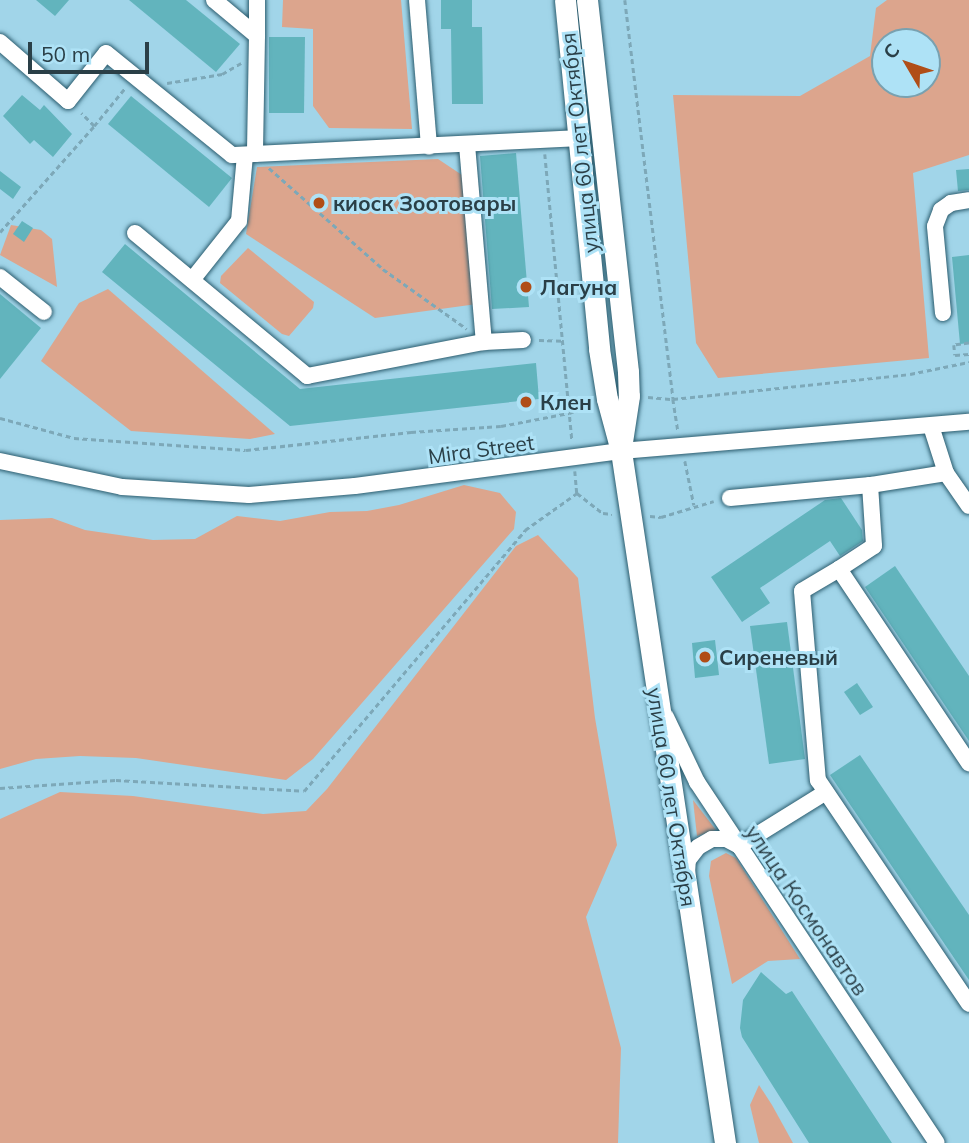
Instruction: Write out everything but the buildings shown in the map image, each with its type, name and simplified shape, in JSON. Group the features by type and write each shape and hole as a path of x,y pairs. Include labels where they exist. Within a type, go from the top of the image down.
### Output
{"main road":[{"name":"улица 60 лет Октября","path":"565,0 607,399 621,451 670,795 725,1143"},
{"name":"улица 60 лет Октября","path":"587,0 604,135 629,397 621,451"},
{"path":"579,138 604,135"}],"street":[{"path":"214,0 257,36"},
{"path":"192,280 239,221 250,155 257,0"},
{"path":"417,0 429,147"},
{"path":"0,42 68,101 106,52 232,155 579,138"},
{"path":"467,145 484,342"},
{"path":"943,313 935,226 941,210 951,203 969,200"},
{"path":"135,233 307,376 484,342 523,340"},
{"path":"0,277 44,312"},
{"name":"Mira Street","path":"0,461 122,487 249,495 355,486 621,451 969,422"},
{"path":"931,426 946,473 968,501"},
{"path":"730,498 870,485 946,473"},
{"path":"870,485 874,546 802,591 818,780 969,1004"},
{"path":"839,569 969,763"},
{"name":"улица Космонавтов","path":"655,693 697,782 937,1143"},
{"path":"670,795 674,781 681,774 697,782"},
{"path":"686,889 688,860 698,847 712,839 726,839 739,846 826,792"}],"path":[{"path":"625,0 673,399 694,505"},
{"path":"0,232 94,126 140,82 222,74 256,55"},
{"path":"68,101 94,126"},
{"path":"250,155 383,269 484,342"},
{"path":"523,340 563,341"},
{"path":"969,344 954,345 955,355 969,359"},
{"path":"629,397 673,399 910,374 969,359"},
{"path":"0,418 74,438 246,450 411,432 501,426 569,413 607,399"},
{"path":"0,788 117,780 304,791 525,530 577,493"}],"shaded area":[{"path":"283,0 401,0 412,129 329,128 313,106 313,29 282,27"},
{"path":"887,0 969,0 969,155 913,173 929,358 718,378 696,343 673,95 800,96 870,56 871,48 871,98 941,98 941,28 874,28 876,8"},
{"path":"438,159 468,179 477,304 375,318 246,234 257,167"},
{"path":"11,225 41,230 52,239 57,287 0,255"},
{"path":"248,248 314,302 313,308 289,336 282,334 220,283 221,276"},
{"path":"108,289 275,434 250,439 131,431 41,361 79,303"},
{"path":"464,485 500,493 516,512 514,529 313,759 286,780 136,758 80,756 36,759 0,769 0,520 52,518 85,530 153,540 195,539 237,516 280,521 330,512 367,511 399,505"},
{"path":"538,535 578,578 595,718 617,845 586,917 621,1048 618,1143 0,1143 0,819 60,792 133,796 263,814 306,811 327,789 516,546"},
{"path":"693,800 716,830 697,836"},
{"path":"726,853 736,858 800,959 768,961 732,984 709,876 711,861"},
{"path":"759,1085 793,1143 759,1143 750,1105"}],"place":[{"name":"киоск Зоотовары","path":"319,203"},
{"name":"Лагуна","path":"526,287"},
{"name":"Клен","path":"526,402"},
{"name":"Сиреневый","path":"705,657"}]}
